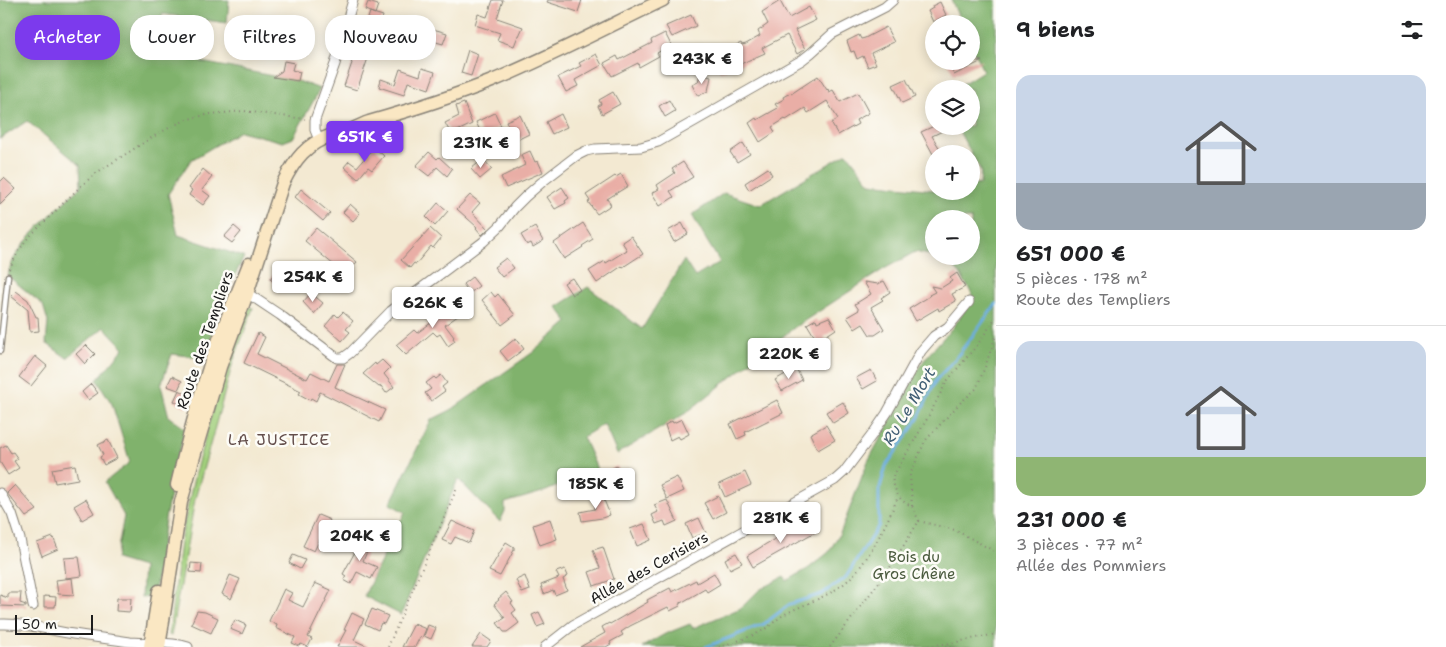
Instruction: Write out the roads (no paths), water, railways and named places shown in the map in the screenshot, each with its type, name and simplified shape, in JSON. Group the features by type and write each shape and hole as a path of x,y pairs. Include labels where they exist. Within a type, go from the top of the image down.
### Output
{"main road":[{"name":"Route des Templiers","path":"155,645 182,502 220,367 255,249 274,193 286,163 298,146 317,131 350,124 358,126 492,81 663,0"}],"street":[{"path":"317,131 352,0"},
{"path":"243,292 280,315 337,358 343,358 391,311 492,235 526,196 576,156 595,149 641,147 658,142 802,60 832,34 885,7 893,0"},
{"name":"Allée des Cerisiers","path":"544,647 573,625 835,480 844,472 887,413 921,351 934,336 948,327 969,302"},
{"path":"0,493 12,514 20,539 33,606"},
{"path":"0,624 10,623 103,638 155,645 178,644 188,647"}],"lane":[{"path":"0,352 8,276"}],"waterway":[{"name":"Ru Le Mort","path":"706,647 764,624 790,604 822,594 846,577 879,525 879,491 886,466 918,419 936,380 956,358 996,304"}],"district":[{"name":"LA JUSTICE","path":"279,439"}],"park label":[{"name":"Bois du Gros Chêne","path":"914,566"}]}
